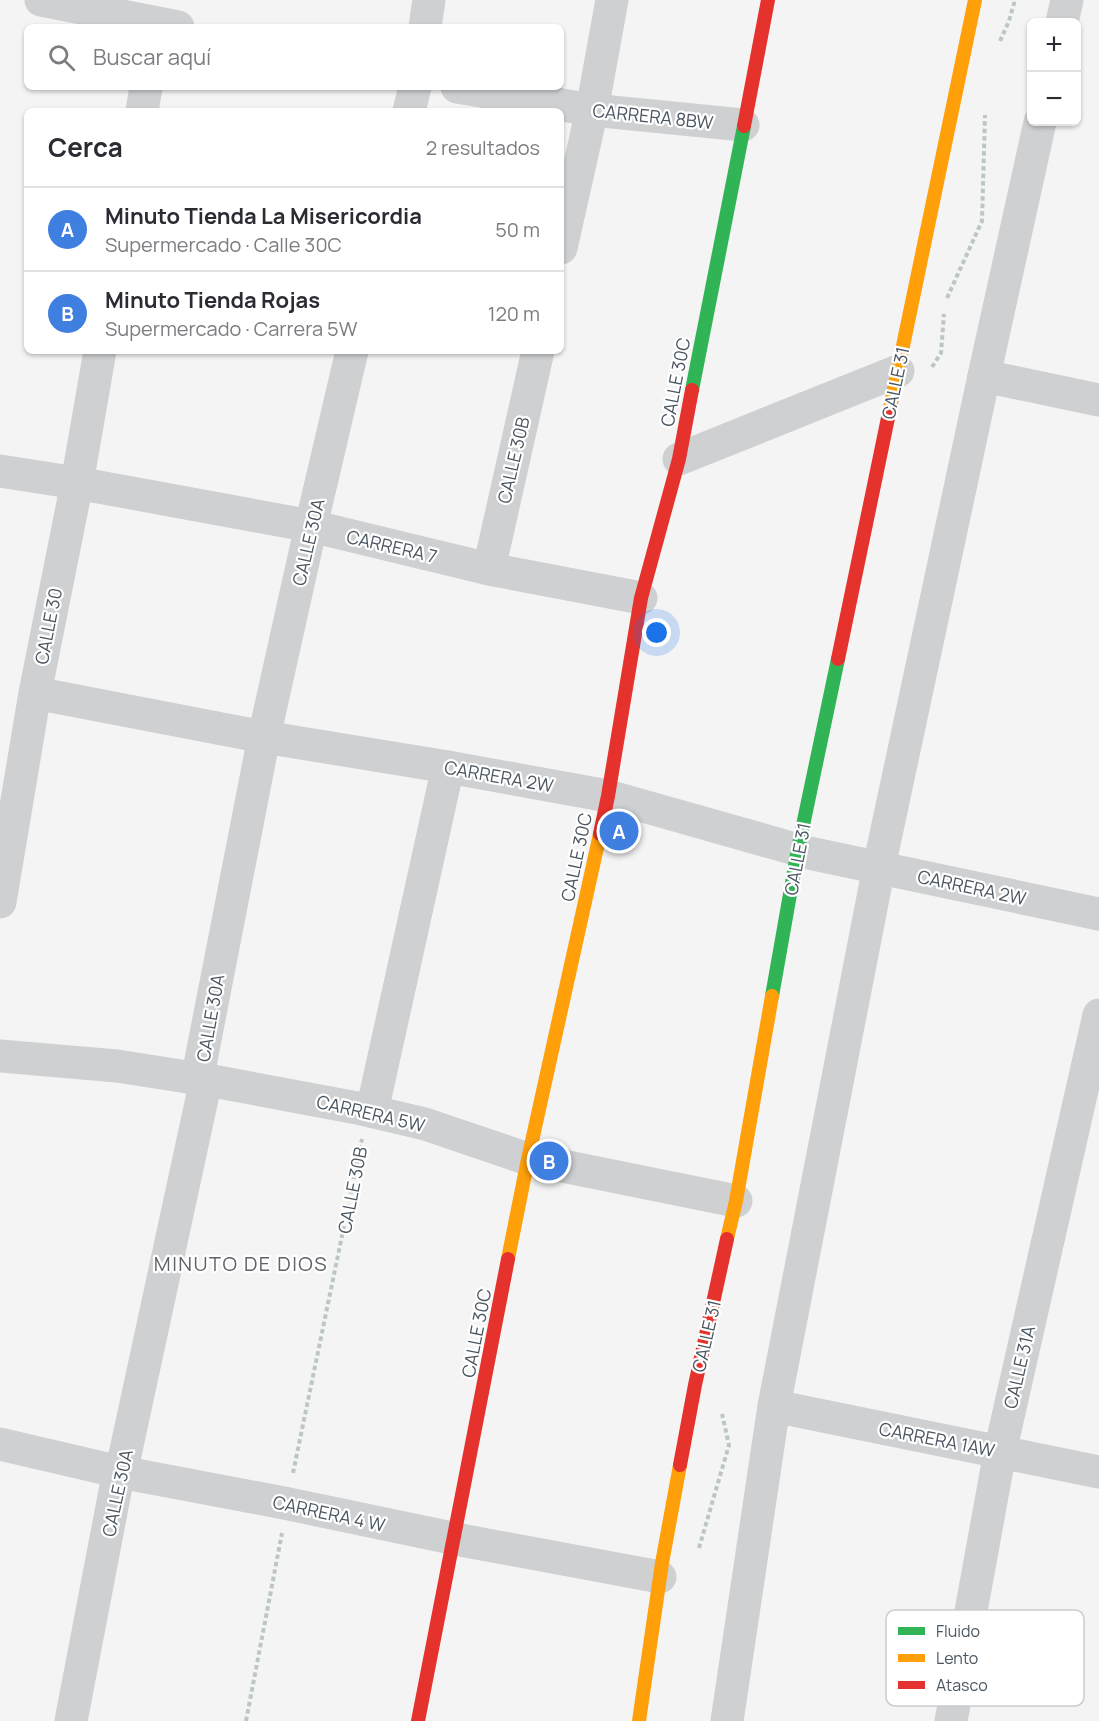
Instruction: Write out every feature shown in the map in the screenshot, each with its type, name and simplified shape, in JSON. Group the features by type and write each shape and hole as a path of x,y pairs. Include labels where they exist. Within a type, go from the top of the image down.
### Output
{"street":[{"path":"41,0 163,19"},
{"path":"425,24 429,0"},
{"path":"564,235 592,111 612,0"},
{"name":"CALLE 30C","path":"418,1721 528,1159 608,796 641,598 679,459 768,0"},
{"name":"CALLE 31","path":"639,1721 660,1577 695,1385 736,1201 798,849 975,0"},
{"path":"1063,18 1067,0"},
{"path":"142,108 145,90"},
{"path":"410,108 414,90"},
{"name":"CARRERA 8BW","path":"474,90 592,111 743,125"},
{"path":"727,1721 774,1406 879,867 1039,126"},
{"name":"CALLE 30","path":"0,902 35,693 77,483 99,354"},
{"name":"CALLE 30A","path":"71,1721 117,1481 202,1094 200,1065 264,736 351,354"},
{"name":"CALLE 30B","path":"489,568 537,354"},
{"path":"679,459 898,371"},
{"path":"984,376 1099,400"},
{"name":"CARRERA 7","path":"0,471 311,526 489,568 641,598"},
{"name":"CARRERA 2W","path":"35,693 264,736 608,796 798,849 1099,914"},
{"path":"371,1111 448,767"},
{"name":"CALLE 31A","path":"971,1610 1000,1452 1099,1015"},
{"name":"CARRERA 5W","path":"0,1056 117,1066 371,1111 425,1124 528,1159 736,1201"},
{"name":"CARRERA 1AW","path":"774,1406 1099,1472"},
{"name":"CARRERA 4 W","path":"0,1444 120,1472 454,1539 660,1577"},
{"name":"CALLE 31A","path":"951,1721 954,1706"}],"path":[{"name":"CALLE 30B","path":"246,1721 287,1504 365,1128 371,1111"}],"traffic: fast":[{"path":"692,390 744,126"},
{"path":"772,996 798,849 838,659"}],"traffic: slow":[{"path":"889,413 975,0"},
{"path":"508,1259 600,834"},
{"path":"727,1239 736,1201 772,996"},
{"path":"639,1721 662,1563 680,1465"}],"traffic: jam":[{"path":"744,126 768,0"},
{"path":"600,834 641,598 679,459 692,390"},
{"path":"838,659 889,413"},
{"path":"680,1465 727,1239"},
{"path":"418,1721 508,1259"}],"place":[{"name":"Minuto Tienda La Misericordia","path":"619,831"},
{"name":"Minuto Tienda Rojas","path":"549,1161"}],"district":[{"name":"MINUTO DE DIOS","path":"241,1263"}]}
